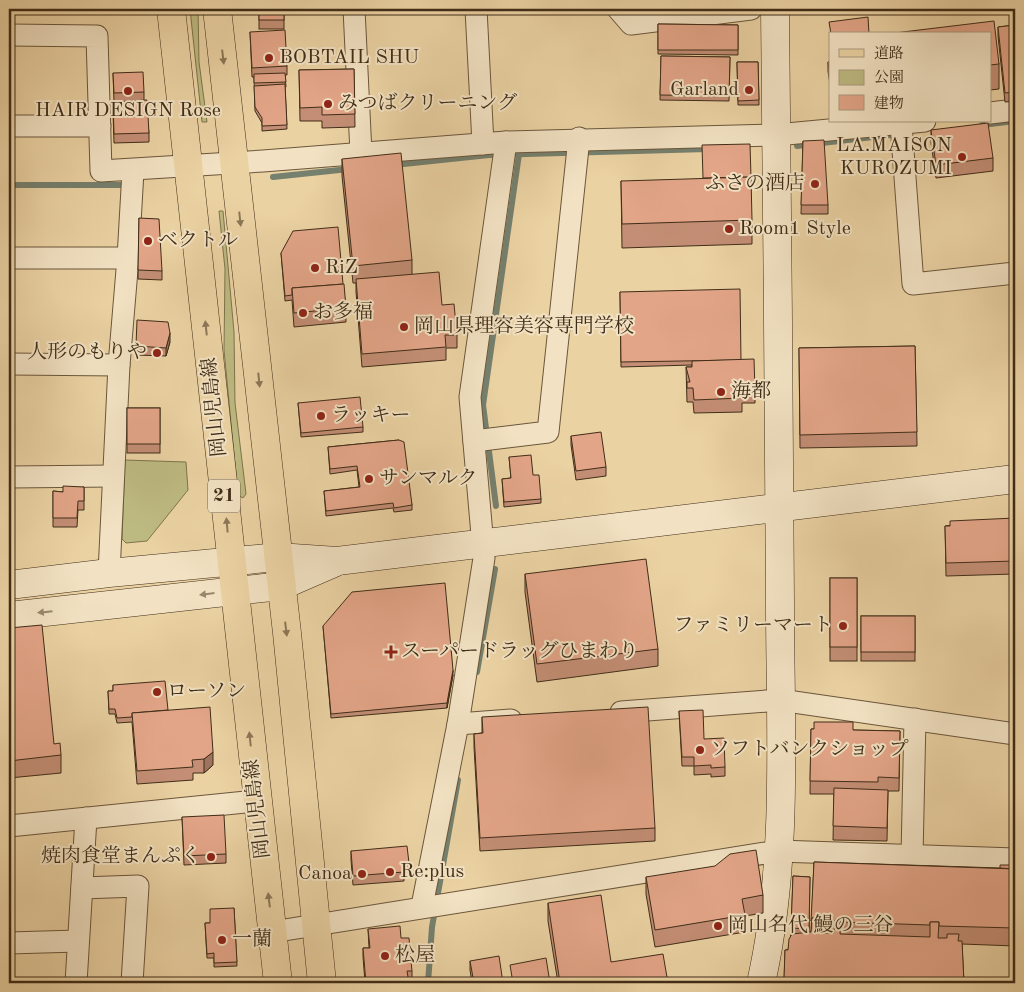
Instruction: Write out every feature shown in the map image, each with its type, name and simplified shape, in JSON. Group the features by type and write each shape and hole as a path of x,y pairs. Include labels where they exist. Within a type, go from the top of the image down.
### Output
{"main road":[{"name":"岡山児島線","path":"171,9 256,801 278,983"},
{"name":"21","path":"217,9 278,557 322,983"}],"street":[{"path":"354,9 362,153"},
{"path":"476,9 483,144"},
{"path":"618,9 631,24 751,9"},
{"path":"761,983 771,939 778,851 780,508 775,9"},
{"path":"9,35 96,36 101,171 133,171 483,144 504,150 578,148 776,135 901,131 923,122"},
{"path":"992,114 1015,110"},
{"path":"9,126 100,126"},
{"path":"901,131 914,284 1015,273"},
{"path":"483,439 548,432 578,148"},
{"path":"432,905 465,724 484,558 482,544 483,439 470,397 504,150"},
{"path":"109,573 119,365 133,171"},
{"path":"9,258 128,258"},
{"path":"9,364 119,365"},
{"path":"9,477 114,476"},
{"path":"9,585 109,573 278,557 337,561 1015,479"},
{"path":"9,616 281,586 337,561"},
{"path":"601,713 780,700 1015,734"},
{"path":"465,724 532,718"},
{"path":"912,856 915,719"},
{"path":"9,826 256,801"},
{"path":"76,983 86,818"},
{"path":"272,932 778,851 1015,859"},
{"path":"82,888 138,886 132,983"},
{"path":"9,943 78,941"}],"green space":[{"path":"190,9 198,9 199,62 207,122 202,122"},
{"path":"219,211 223,211 234,332 235,403 246,494 243,498 238,495 224,350 225,269"},
{"path":"125,460 186,462 188,490 147,541 126,543 122,539"}],"building":[{"path":"259,9 284,9 284,20 259,20"},
{"path":"868,17 869,32 831,32 829,22"},
{"path":"994,21 999,64 992,65 992,32 903,32"},
{"path":"658,24 738,25 738,50 658,50"},
{"path":"1015,25 1015,92 1005,93 998,27"},
{"path":"285,30 287,66 252,68 250,32"},
{"path":"661,56 730,57 729,96 660,95"},
{"path":"737,62 758,62 759,100 738,101"},
{"path":"354,69 355,114 322,115 322,107 300,108 299,70"},
{"path":"143,72 144,92 114,93 113,73"},
{"path":"285,73 286,82 254,83 254,74"},
{"path":"285,84 287,125 262,126 262,118 255,107 254,86"},
{"path":"147,100 149,133 114,134 113,102"},
{"name":"LA.MAISON KUROZUMI","path":"988,123 993,158 936,165 931,130"},
{"path":"824,140 828,205 801,205 803,141"},
{"path":"750,144 751,177 703,178 702,145"},
{"path":"401,153 412,260 353,266 342,159"},
{"path":"751,177 752,220 622,224 621,181"},
{"path":"139,218 159,219 162,271 138,270"},
{"path":"338,227 343,284 292,288 292,295 285,296 281,253 293,231"},
{"path":"439,272 442,305 454,304 457,335 445,335 446,347 362,354 356,279"},
{"path":"344,284 346,308 294,313 292,288"},
{"path":"740,289 741,360 621,362 620,292"},
{"path":"137,320 168,322 170,333 166,348 136,346"},
{"path":"915,346 917,432 800,435 799,348"},
{"path":"754,359 755,390 742,390 742,398 694,400 693,388 687,388 687,382 690,382 686,367 692,367 692,361"},
{"path":"360,397 363,427 301,433 298,403"},
{"path":"127,408 160,408 160,444 127,444"},
{"path":"601,432 606,467 576,471 571,436"},
{"path":"399,440 404,442 412,505 394,508 393,503 326,511 324,491 360,487 357,466 330,469 328,447"},
{"path":"531,455 533,475 539,475 541,499 504,502 502,479 511,478 509,457"},
{"path":"63,486 84,487 84,501 78,501 77,518 53,518 53,491 63,492"},
{"path":"1015,518 1015,561 946,563 945,526 950,526 950,521"},
{"path":"646,559 658,649 537,664 525,574"},
{"path":"830,578 857,578 857,647 830,647"},
{"path":"445,583 453,670 447,703 331,714 323,626 352,592"},
{"path":"861,616 915,616 915,652 861,652"},
{"path":"42,625 54,744 60,743 61,755 9,761 9,628"},
{"path":"165,681 168,710 132,713 132,717 117,718 115,709 109,709 108,691 113,691 113,685"},
{"path":"210,707 213,752 204,759 192,760 193,767 137,771 132,713"},
{"path":"648,707 655,828 480,838 474,734 483,733 482,717"},
{"path":"703,710 704,739 724,738 725,767 711,768 711,765 694,766 694,757 682,757 679,711"},
{"path":"814,722 853,722 853,730 900,731 899,778 878,777 878,782 810,781 811,729 814,729"},
{"path":"834,788 888,790 887,828 833,826"},
{"path":"224,815 226,854 184,856 182,817"},
{"path":"407,846 409,863 403,863 404,872 353,876 351,851"},
{"path":"756,850 763,895 742,899 745,915 655,930 646,877 715,866 730,854"},
{"path":"814,862 1015,869 1015,928 939,926 939,922 930,922 930,925 840,922 840,920 821,922 821,918 812,918 811,921"},
{"path":"1000,865 1015,865 1015,869 1000,868"},
{"path":"793,876 810,877 809,929 791,928"},
{"path":"601,895 611,962 663,954 668,983 560,983 548,903"},
{"path":"234,908 237,962 214,963 214,953 207,954 205,923 210,923 210,909"},
{"path":"812,918 821,918 821,933 834,933 835,920 840,920 840,934 930,937 930,922 939,922 938,938 947,938 947,934 959,934 958,941 962,941 964,983 784,979 785,950 788,950 789,939 792,934 811,932"},
{"path":"400,926 401,938 409,938 412,971 407,971 409,983 366,983 363,948 370,948 368,929"},
{"path":"499,956 503,983 474,983 470,961"},
{"path":"546,958 550,983 513,983 510,965"}],"waterway":[{"path":"982,125 1015,121"},
{"path":"797,146 898,134"},
{"path":"394,165 489,155 708,149"},
{"path":"496,506 483,405 519,154"},
{"path":"273,177 349,169"},
{"path":"9,185 121,185"},
{"path":"477,672 495,569"},
{"path":"428,983 432,927 458,780"}],"place":[{"name":"BOBTAIL SHU","path":"269,58"},
{"name":"Garland","path":"749,90"},
{"name":"HAIR DESIGN Rose","path":"128,91"},
{"name":"みつばクリーニング","path":"328,104"},
{"name":"LA.MAISON KUROZUMI","path":"962,157"},
{"name":"ふさの酒店","path":"815,184"},
{"name":"Room1 Style","path":"729,229"},
{"name":"ベクトル","path":"148,241"},
{"name":"RiZ","path":"315,268"},
{"name":"お多福","path":"303,313"},
{"name":"岡山県理容美容専門学校","path":"404,327"},
{"name":"人形のもりや","path":"157,353"},
{"name":"海都","path":"721,392"},
{"name":"ラッキー","path":"321,416"},
{"name":"サンマルク","path":"369,479"},
{"name":"ファミリーマート","path":"843,626"},
{"name":"スーパードラッグひまわり","path":"391,652"},
{"name":"ローソン","path":"157,692"},
{"name":"ソフトバンクショップ","path":"700,750"},
{"name":"焼肉食堂まんぷく","path":"211,857"},
{"name":"Re:plus","path":"390,872"},
{"name":"Canoa","path":"362,874"},
{"name":"岡山名代 鰻の三谷","path":"718,926"},
{"name":"一蘭","path":"222,940"},
{"name":"松屋","path":"385,956"}]}
